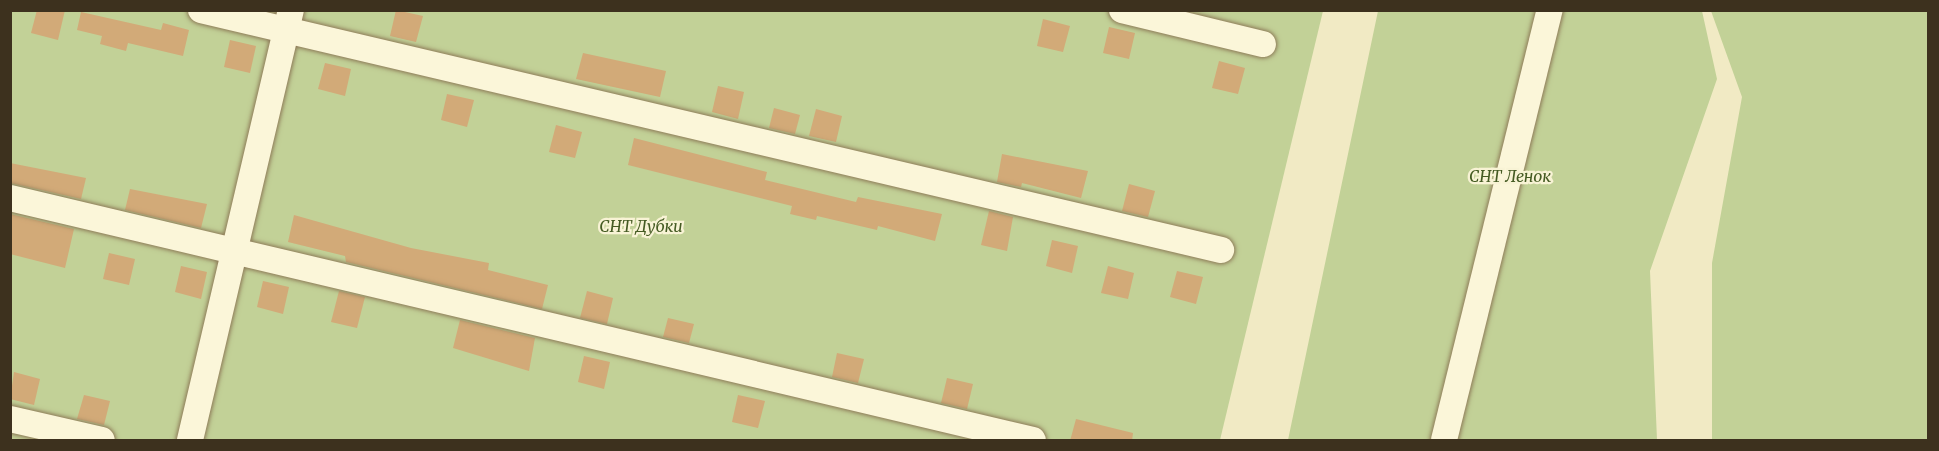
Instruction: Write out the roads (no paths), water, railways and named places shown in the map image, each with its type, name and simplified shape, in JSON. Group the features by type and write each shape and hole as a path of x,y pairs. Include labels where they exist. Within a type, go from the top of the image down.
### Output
{"street":[{"path":"201,10 289,20 1221,250"},
{"path":"1122,10 1263,44"},
{"path":"1444,441 1550,10"},
{"path":"190,441 289,20"},
{"path":"10,198 1033,441"},
{"path":"10,419 102,441"}],"park label":[{"name":"СНТ Ленок","path":"1510,176"},
{"name":"СНТ Дубки","path":"641,226"}]}
